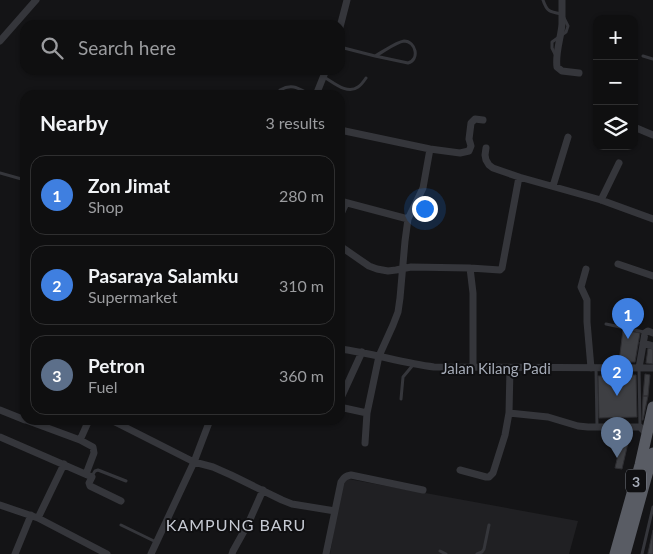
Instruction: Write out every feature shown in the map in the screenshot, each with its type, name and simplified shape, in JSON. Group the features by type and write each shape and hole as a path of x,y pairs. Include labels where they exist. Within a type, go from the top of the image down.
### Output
{"highway":[{"name":"3","path":"615,554 640,465 643,431 653,407"},
{"name":"3","path":"625,554 651,468 653,453"}],"street":[{"path":"0,41 36,0"},
{"path":"342,20 347,0"},
{"path":"562,0 562,22 556,57 557,67 562,71 578,73"},
{"path":"318,90 324,75"},
{"path":"345,131 460,154 468,152 471,146 468,140 470,124 475,119 483,120"},
{"path":"638,129 653,136"},
{"path":"553,186 568,137"},
{"path":"486,148 486,160 489,165 519,177 602,200 653,219"},
{"path":"365,443 367,413 379,356 398,312 408,219 423,188 430,149"},
{"path":"602,200 619,163"},
{"path":"345,249 369,266 377,269 396,270 411,267 470,268 498,271 502,268 519,177"},
{"path":"345,203 408,219"},
{"path":"618,264 653,276"},
{"path":"470,268 473,293 473,368"},
{"path":"586,269 581,286 587,300 587,322 593,368"},
{"path":"639,368 645,332 653,332"},
{"path":"643,343 653,346"},
{"name":"Jalan Kilang Padi","path":"345,350 434,367 653,368"},
{"path":"345,389 362,352"},
{"path":"460,470 486,477 491,476 505,435 509,413 510,368"},
{"path":"345,408 367,413"},
{"path":"0,410 20,418"},
{"path":"509,413 537,416 578,426 643,431"},
{"path":"39,425 91,445 95,450 89,475 90,486 121,501"},
{"path":"80,440 87,425"},
{"path":"121,425 194,462 245,480 292,504 335,510"},
{"path":"151,554 194,462 208,425"},
{"path":"0,437 89,475"},
{"path":"15,554 64,464"},
{"path":"326,554 343,478 351,475 423,490"},
{"path":"232,554 264,490"},
{"path":"0,505 34,516 108,554"}],"lane":[{"path":"543,0 548,10 562,14"},
{"path":"345,47 376,56 408,62 414,60 415,52 411,44 403,41 376,56"},
{"path":"643,56 653,59"},
{"path":"328,75 349,90 357,88 366,78"},
{"path":"280,90 289,86 300,90"},
{"path":"0,173 20,179"},
{"path":"606,324 645,332"},
{"path":"401,399 403,377 414,364"},
{"path":"593,368 597,427"},
{"path":"639,368 643,431"},
{"path":"89,475 98,470 126,481"},
{"path":"642,554 653,507"},
{"path":"121,525 157,543"},
{"path":"477,554 484,549 489,525"},
{"path":"440,551 446,554"}],"shaded area":[{"path":"343,478 578,521 569,554 330,554"}],"building":[{"path":"623,330 640,333 635,362 619,362"},
{"path":"648,348 653,349 653,364 646,363"},
{"path":"645,374 650,375 648,396 643,396"},
{"path":"636,375 637,417 599,418 598,376"},
{"path":"643,396 648,396 642,420"},
{"path":"621,442 628,443 622,469 615,468"},
{"path":"653,530 653,554 648,554 648,553"}],"place":[{"name":"Zon Jimat","path":"628,339"},
{"name":"Pasaraya Salamku","path":"617,396"},
{"name":"Petron","path":"617,458"}],"district":[{"name":"KAMPUNG BARU","path":"236,524"}]}
